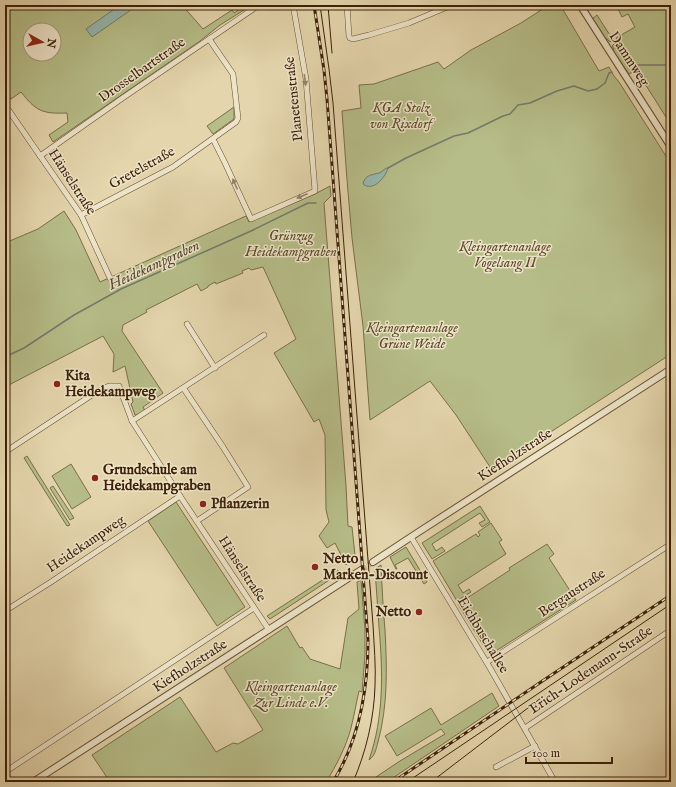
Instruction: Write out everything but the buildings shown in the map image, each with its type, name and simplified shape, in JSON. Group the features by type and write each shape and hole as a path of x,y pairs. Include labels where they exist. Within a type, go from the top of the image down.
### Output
{"street":[{"name":"Drosselbartstraße","path":"40,156 258,5"},
{"name":"Planetenstraße","path":"213,139 252,219 315,191 306,79 293,5"},
{"path":"346,5 349,36 353,39 409,23 452,5"},
{"name":"Dammweg","path":"580,5 671,147"},
{"name":"Gretelstraße","path":"82,215 173,167 236,122 238,118 233,74 209,39"},
{"name":"Hänselstraße","path":"5,105 82,215 110,278"},
{"path":"187,324 215,368"},
{"path":"132,421 184,389 264,335"},
{"name":"Kiefholzstraße","path":"373,562 671,368"},
{"name":"Hänselstraße","path":"5,452 98,391 109,386 119,386 132,421 269,630"},
{"path":"184,389 248,487 197,521"},
{"name":"Heidekampweg","path":"5,611 180,496"},
{"name":"Eichbuschallee","path":"411,537 487,662 555,782"},
{"name":"Bergaustraße","path":"487,662 671,544"},
{"name":"Kiefholzstraße","path":"33,782 361,570"},
{"name":"Kiefholzstraße","path":"5,772 254,608"},
{"name":"Erich-Lodemann-Straße","path":"525,728 671,630"},
{"path":"496,767 535,746"}],"green space":[{"path":"18,5 182,5 203,29 232,10 234,13 246,5 252,5 220,25 200,41 53,142 49,135 68,122 67,113 45,112 31,103 21,92 11,99 5,90 5,14"},
{"path":"549,5 561,5 599,71 609,67 671,164 671,354 492,470 456,415 430,381 370,420 363,326 352,238 342,111 361,108 359,85 374,84 438,62 444,69 471,50 521,23"},
{"path":"616,5 671,5 671,125 616,38 635,27 628,14 622,17"},
{"path":"597,15 613,40 610,42 605,38 592,19"},
{"path":"615,43 633,72 629,74 613,51 614,49 612,46"},
{"path":"234,107 234,119 213,134 207,126"},
{"name":"Grünzug Heidekampgraben","path":"330,186 331,196 324,203 348,526 352,527 355,555 346,565 335,543 327,548 319,536 329,522 326,510 325,435 319,419 314,422 274,353 296,339 263,267 251,270 249,268 242,271 243,273 216,284 215,282 201,291 197,284 146,310 147,312 123,325 122,331 163,393 143,407 145,411 138,415 135,415 131,404 133,402 125,366 113,372 114,354 103,336 5,387 5,243 38,229 64,211 76,230 100,282 246,216 249,222 315,194"},
{"path":"27,456 70,525 67,526 24,458"},
{"path":"71,464 91,497 72,509 52,476"},
{"path":"53,486 74,518 70,520 50,488"},
{"path":"176,502 245,607 217,626 148,521"},
{"path":"480,506 490,522 482,527 479,523 485,520 480,513 432,544 436,551 442,547 445,551 432,559 422,543"},
{"path":"491,523 502,540 499,542 506,554 458,585 463,593 469,589 471,592 457,601 433,561 476,534 478,537 480,535 478,532"},
{"path":"547,544 554,554 549,558 576,600 491,654 488,653 458,604 510,570 509,568"},
{"path":"406,547 427,582 424,584 408,558 395,565 396,569 390,557"},
{"path":"381,565 386,644 386,686 384,714 378,742 373,756 369,760 374,744 380,711 382,678 375,569"},
{"path":"338,570 340,573 270,619 267,616"},
{"name":"Kleingartenanlage Zur Linde e.V.","path":"361,580 365,630 365,655 362,692 359,691 351,728 346,742 337,763 326,782 110,782 92,755 180,697 216,752 233,743 238,744 263,730 224,668 287,626 300,648 302,647 310,659 340,669 348,618 359,609 357,582"},
{"path":"492,693 499,706 387,782 380,782 376,777 445,734 441,729 397,756 385,736 431,708 441,725"}],"water":[{"path":"120,5 138,5 92,37 86,29"},
{"path":"387,168 384,176 375,185 367,186 363,184 367,177 380,173"}],"waterway":[{"name":"Heidekampgraben","path":"633,65 671,65"},
{"name":"Heidekampgraben","path":"388,168 454,136 468,133 510,114 518,105 530,103 557,91 574,86 588,91 597,89 605,83 609,73 612,72"},
{"name":"Heidekampgraben","path":"5,357 24,348 74,315 121,289 251,231 308,203 316,203"}],"tunnel":[{"path":"361,570 373,562"}],"tram line":[{"path":"320,5 333,103 375,656 375,686 371,723 362,759 353,782"},
{"path":"328,5 332,53"},
{"path":"407,782 671,604"},
{"path":"431,782 541,698"}],"railway":[{"path":"314,5 327,99 368,640 368,659 364,696 356,732 342,766 333,782"},
{"path":"393,782 671,595"}],"place":[{"name":"Kita Heidekampweg","path":"57,384"},
{"name":"Grundschule am Heidekampgraben","path":"95,478"},
{"name":"Pflanzerin","path":"203,504"},
{"name":"Netto Marken-Discount","path":"315,567"},
{"name":"Netto","path":"419,612"}],"park label":[{"name":"KGA Stolz von Rixdorf","path":"401,116"},
{"name":"Kleingartenanlage Vogelsang II","path":"505,256"},
{"name":"Kleingartenanlage Grüne Weide","path":"412,336"}]}
